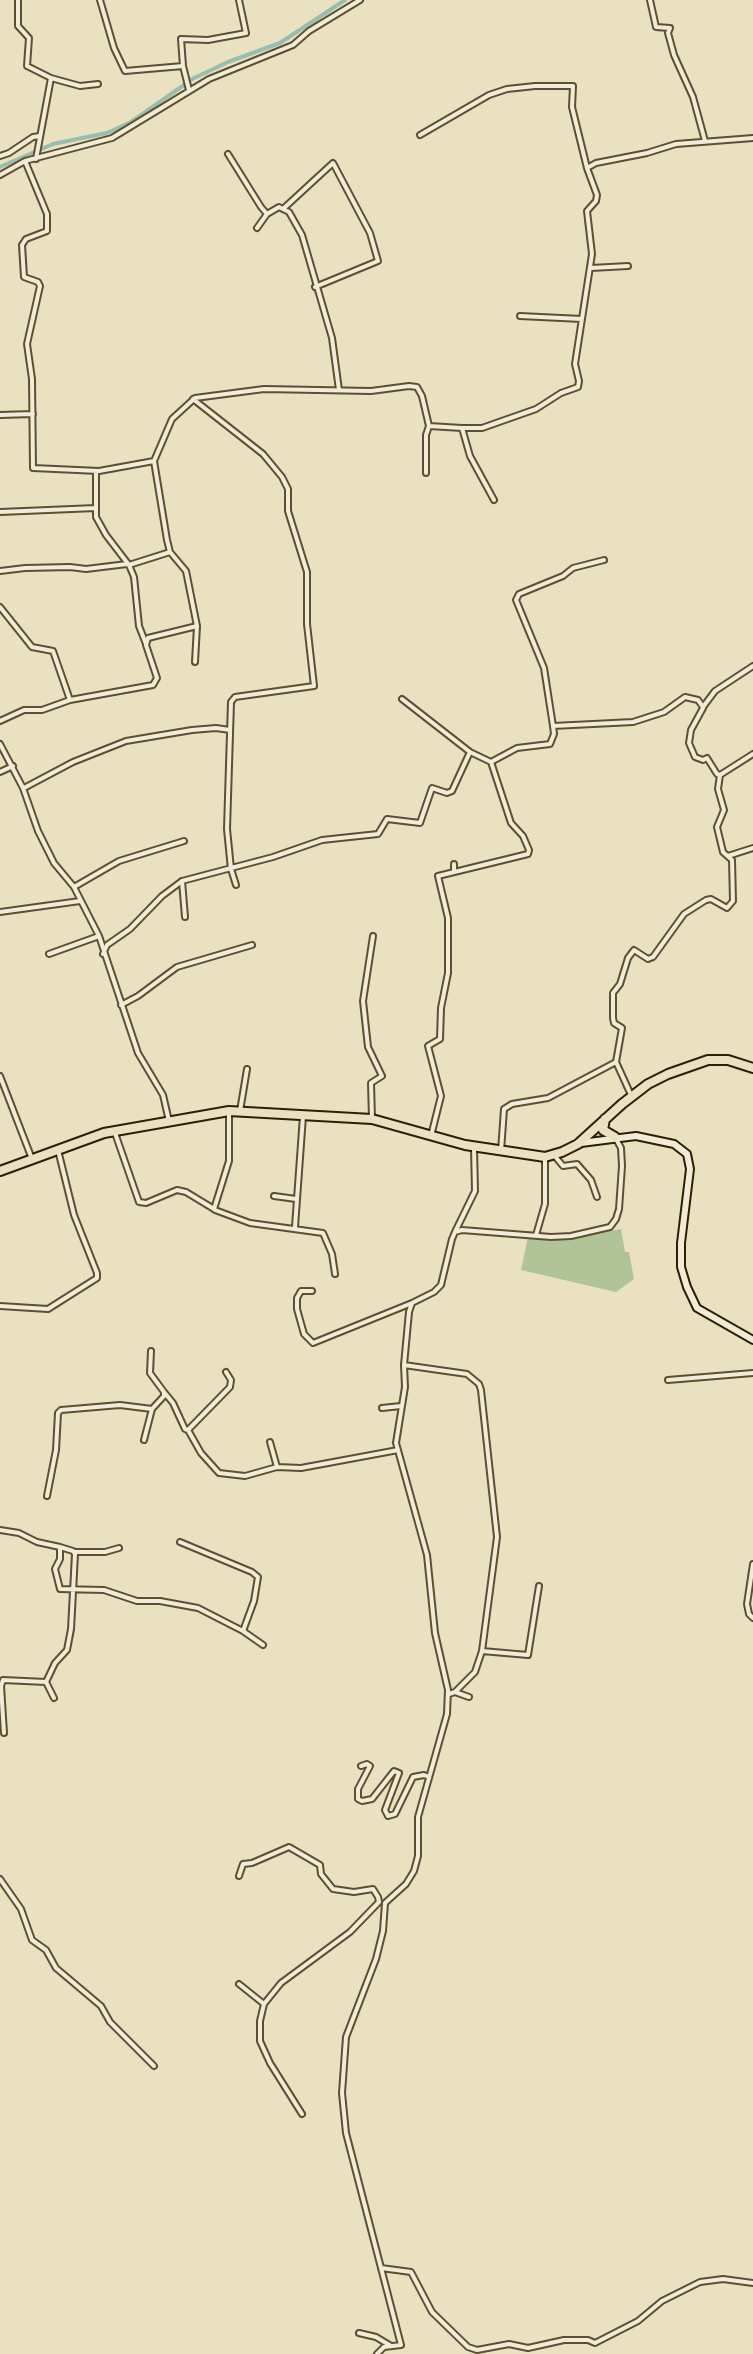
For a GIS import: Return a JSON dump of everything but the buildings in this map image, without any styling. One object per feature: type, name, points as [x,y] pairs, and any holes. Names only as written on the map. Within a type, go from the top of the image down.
[{"type":"main road","points":[[578,1144],[632,1097],[668,1074],[708,1060],[728,1060],[753,1068]]},
{"type":"main road","points":[[0,1171],[115,1131],[229,1111],[372,1119],[433,1132],[474,1147],[549,1156],[578,1144],[615,1137],[654,1139],[674,1144],[687,1154],[690,1169],[681,1267],[697,1308],[753,1340]]},
{"type":"main road","points":[[605,1118],[603,1130],[615,1137]]},
{"type":"main road","points":[[597,1126],[598,1135],[604,1139]]},
{"type":"street","points":[[18,0],[18,26],[29,38],[27,66],[51,78],[80,86],[98,84]]},
{"type":"street","points":[[100,0],[114,48],[125,71],[183,66]]},
{"type":"street","points":[[189,90],[181,39],[208,40],[246,33],[239,0]]},
{"type":"street","points":[[0,175],[25,161],[112,138],[209,79],[293,45],[309,31],[360,0]]},
{"type":"street","points":[[650,0],[656,27],[670,28],[668,33],[674,55],[693,97],[705,141]]},
{"type":"street","points":[[36,159],[51,78]]},
{"type":"street","points":[[420,135],[489,95],[507,89],[573,86],[572,107],[587,174],[597,195],[587,211],[591,268],[575,364],[578,387],[561,393],[536,409],[482,428],[429,426]]},
{"type":"street","points":[[0,156],[33,137],[40,138]]},
{"type":"street","points":[[587,168],[596,163],[676,144],[753,138]]},
{"type":"street","points":[[228,154],[267,214]]},
{"type":"street","points":[[25,161],[47,214],[47,231],[26,239],[22,245],[24,277],[38,282],[40,286],[27,344],[32,379],[33,468],[96,471],[154,461]]},
{"type":"street","points":[[283,209],[333,163],[370,233],[378,261],[315,287]]},
{"type":"street","points":[[257,228],[267,214],[279,207],[289,212],[302,235],[332,338],[339,390]]},
{"type":"street","points":[[591,268],[628,266]]},
{"type":"street","points":[[520,316],[582,319]]},
{"type":"street","points":[[195,662],[197,626],[186,571],[170,552],[154,461],[172,419],[193,399],[218,393],[264,389],[371,391],[417,387],[429,426],[426,435],[426,473]]},
{"type":"street","points":[[193,399],[263,454],[282,477],[288,489],[288,511],[307,572],[307,624],[314,686],[235,697],[231,702],[227,829],[236,885]]},
{"type":"street","points":[[0,415],[33,414]]},
{"type":"street","points":[[462,428],[470,456],[494,500]]},
{"type":"street","points":[[0,721],[24,710],[42,710],[70,700],[155,683],[157,678],[139,626],[134,577],[96,517],[96,471]]},
{"type":"street","points":[[0,512],[96,508]]},
{"type":"street","points":[[0,571],[128,565],[170,552]]},
{"type":"street","points":[[491,762],[517,748],[553,741],[544,668],[516,600],[519,594],[563,576],[573,568],[604,560]]},
{"type":"street","points":[[0,607],[32,647],[53,651],[70,700]]},
{"type":"street","points":[[146,645],[152,635],[197,626]]},
{"type":"street","points":[[720,775],[707,758],[699,760],[691,751],[689,737],[703,707],[715,691],[753,666]]},
{"type":"street","points":[[553,726],[633,722],[664,712],[685,697],[698,700],[703,707]]},
{"type":"street","points":[[402,699],[470,752],[491,762],[511,823],[523,836],[529,850],[528,854],[438,876],[448,918],[448,973],[441,1008],[440,1039],[428,1046],[441,1096],[433,1132]]},
{"type":"street","points":[[698,700],[699,715]]},
{"type":"street","points":[[23,788],[73,762],[126,741],[192,730],[230,730]]},
{"type":"street","points":[[0,744],[23,788],[34,821],[54,863],[74,887],[99,936],[138,1053],[163,1095],[169,1121]]},
{"type":"street","points":[[103,954],[107,945],[130,929],[162,896],[182,881],[322,840],[378,834],[387,819],[420,823],[432,788],[447,793],[452,791],[470,752]]},
{"type":"street","points":[[632,1097],[616,1062],[622,1028],[614,1023],[613,993],[620,984],[633,950],[648,959],[653,957],[684,914],[706,900],[731,907],[734,897],[732,859],[723,852],[717,827],[724,810],[718,789],[720,775],[753,754]]},
{"type":"street","points":[[0,772],[13,766]]},
{"type":"street","points":[[74,887],[119,861],[184,841]]},
{"type":"street","points":[[728,856],[753,848]]},
{"type":"street","points":[[454,864],[454,872]]},
{"type":"street","points":[[182,881],[185,917]]},
{"type":"street","points":[[0,912],[80,901]]},
{"type":"street","points":[[49,954],[99,936]]},
{"type":"street","points":[[372,1119],[371,1083],[382,1076],[368,1047],[363,1001],[373,936]]},
{"type":"street","points":[[121,1005],[177,967],[252,945]]},
{"type":"street","points":[[501,1151],[504,1109],[512,1104],[548,1098],[616,1062]]},
{"type":"street","points":[[240,1111],[247,1069]]},
{"type":"street","points":[[0,1076],[32,1159]]},
{"type":"street","points":[[214,1209],[229,1161],[229,1111]]},
{"type":"street","points":[[295,1228],[303,1114]]},
{"type":"street","points":[[115,1131],[139,1202],[146,1203],[177,1190],[250,1223],[323,1233],[332,1254],[335,1274]]},
{"type":"street","points":[[455,1232],[470,1229],[571,1236],[610,1227],[616,1219],[622,1156],[615,1137]]},
{"type":"street","points":[[312,1291],[301,1291],[297,1309],[304,1334],[313,1343],[434,1292],[441,1285],[455,1232],[475,1191],[474,1147]]},
{"type":"street","points":[[0,1306],[48,1309],[97,1278],[74,1215],[58,1150]]},
{"type":"street","points":[[536,1235],[545,1204],[549,1156]]},
{"type":"street","points":[[549,1156],[563,1166],[577,1164],[591,1180],[597,1197]]},
{"type":"street","points":[[274,1196],[296,1199]]},
{"type":"street","points":[[302,2114],[260,2041],[264,2004],[281,1983],[350,1932],[406,1884],[418,1856],[418,1817],[447,1714],[448,1694],[435,1633],[427,1555],[396,1443],[405,1387],[404,1365],[412,1303]]},
{"type":"street","points":[[151,1351],[150,1373],[173,1403],[201,1453],[219,1473],[245,1476],[277,1467],[301,1468],[398,1450]]},
{"type":"street","points":[[404,1365],[467,1374],[479,1384],[481,1390],[497,1537],[482,1651],[475,1672],[455,1692],[448,1694]]},
{"type":"street","points":[[188,1430],[230,1387],[231,1380],[226,1372]]},
{"type":"street","points":[[668,1380],[753,1373]]},
{"type":"street","points":[[144,1440],[152,1409],[164,1392]]},
{"type":"street","points":[[47,1496],[56,1450],[58,1413],[72,1407],[120,1405],[152,1409]]},
{"type":"street","points":[[382,1408],[401,1406]]},
{"type":"street","points":[[270,1442],[277,1467]]},
{"type":"street","points":[[0,1530],[19,1533],[37,1542],[74,1552],[105,1552],[119,1548]]},
{"type":"street","points":[[180,1542],[258,1577],[243,1631]]},
{"type":"street","points":[[60,1547],[60,1559],[55,1569],[60,1589],[104,1590],[137,1601],[160,1601],[198,1608],[263,1645]]},
{"type":"street","points":[[46,1682],[55,1663],[67,1650],[74,1552]]},
{"type":"street","points":[[753,1564],[747,1591],[749,1614],[753,1618]]},
{"type":"street","points":[[482,1651],[528,1655],[539,1586]]},
{"type":"street","points":[[4,1733],[1,1686],[5,1678],[46,1682]]},
{"type":"street","points":[[46,1682],[54,1698]]},
{"type":"street","points":[[455,1692],[469,1697]]},
{"type":"street","points":[[361,1766],[370,1766],[358,1789],[358,1799],[362,1801],[372,1799],[394,1771],[399,1773],[385,1810],[388,1816],[395,1814],[413,1777],[424,1775],[429,1778]]},
{"type":"street","points":[[239,1876],[243,1864],[289,1847],[320,1865],[321,1874],[333,1889],[354,1892],[373,1889],[382,1902],[383,1931],[376,1959],[346,2037],[342,2093],[346,2133],[401,2345],[380,2349],[377,2354]]},
{"type":"street","points":[[0,1879],[21,1909],[32,1940],[46,1950],[56,1968],[101,2006],[110,2022],[154,2066]]},
{"type":"street","points":[[239,1984],[264,2004]]},
{"type":"street","points":[[381,2268],[411,2272],[432,2312],[468,2347],[477,2350],[509,2344],[528,2348],[564,2340],[595,2343],[638,2321],[662,2301],[700,2282],[723,2279],[753,2283]]},
{"type":"street","points":[[359,2333],[376,2337],[391,2346]]},
{"type":"green space","points":[[621,1229],[634,1279],[616,1292],[521,1270],[528,1237],[557,1240]]},
{"type":"waterway","points":[[190,80],[280,43],[345,0]]},
{"type":"waterway","points":[[0,167],[53,144],[107,133],[131,122],[184,85]]}]
